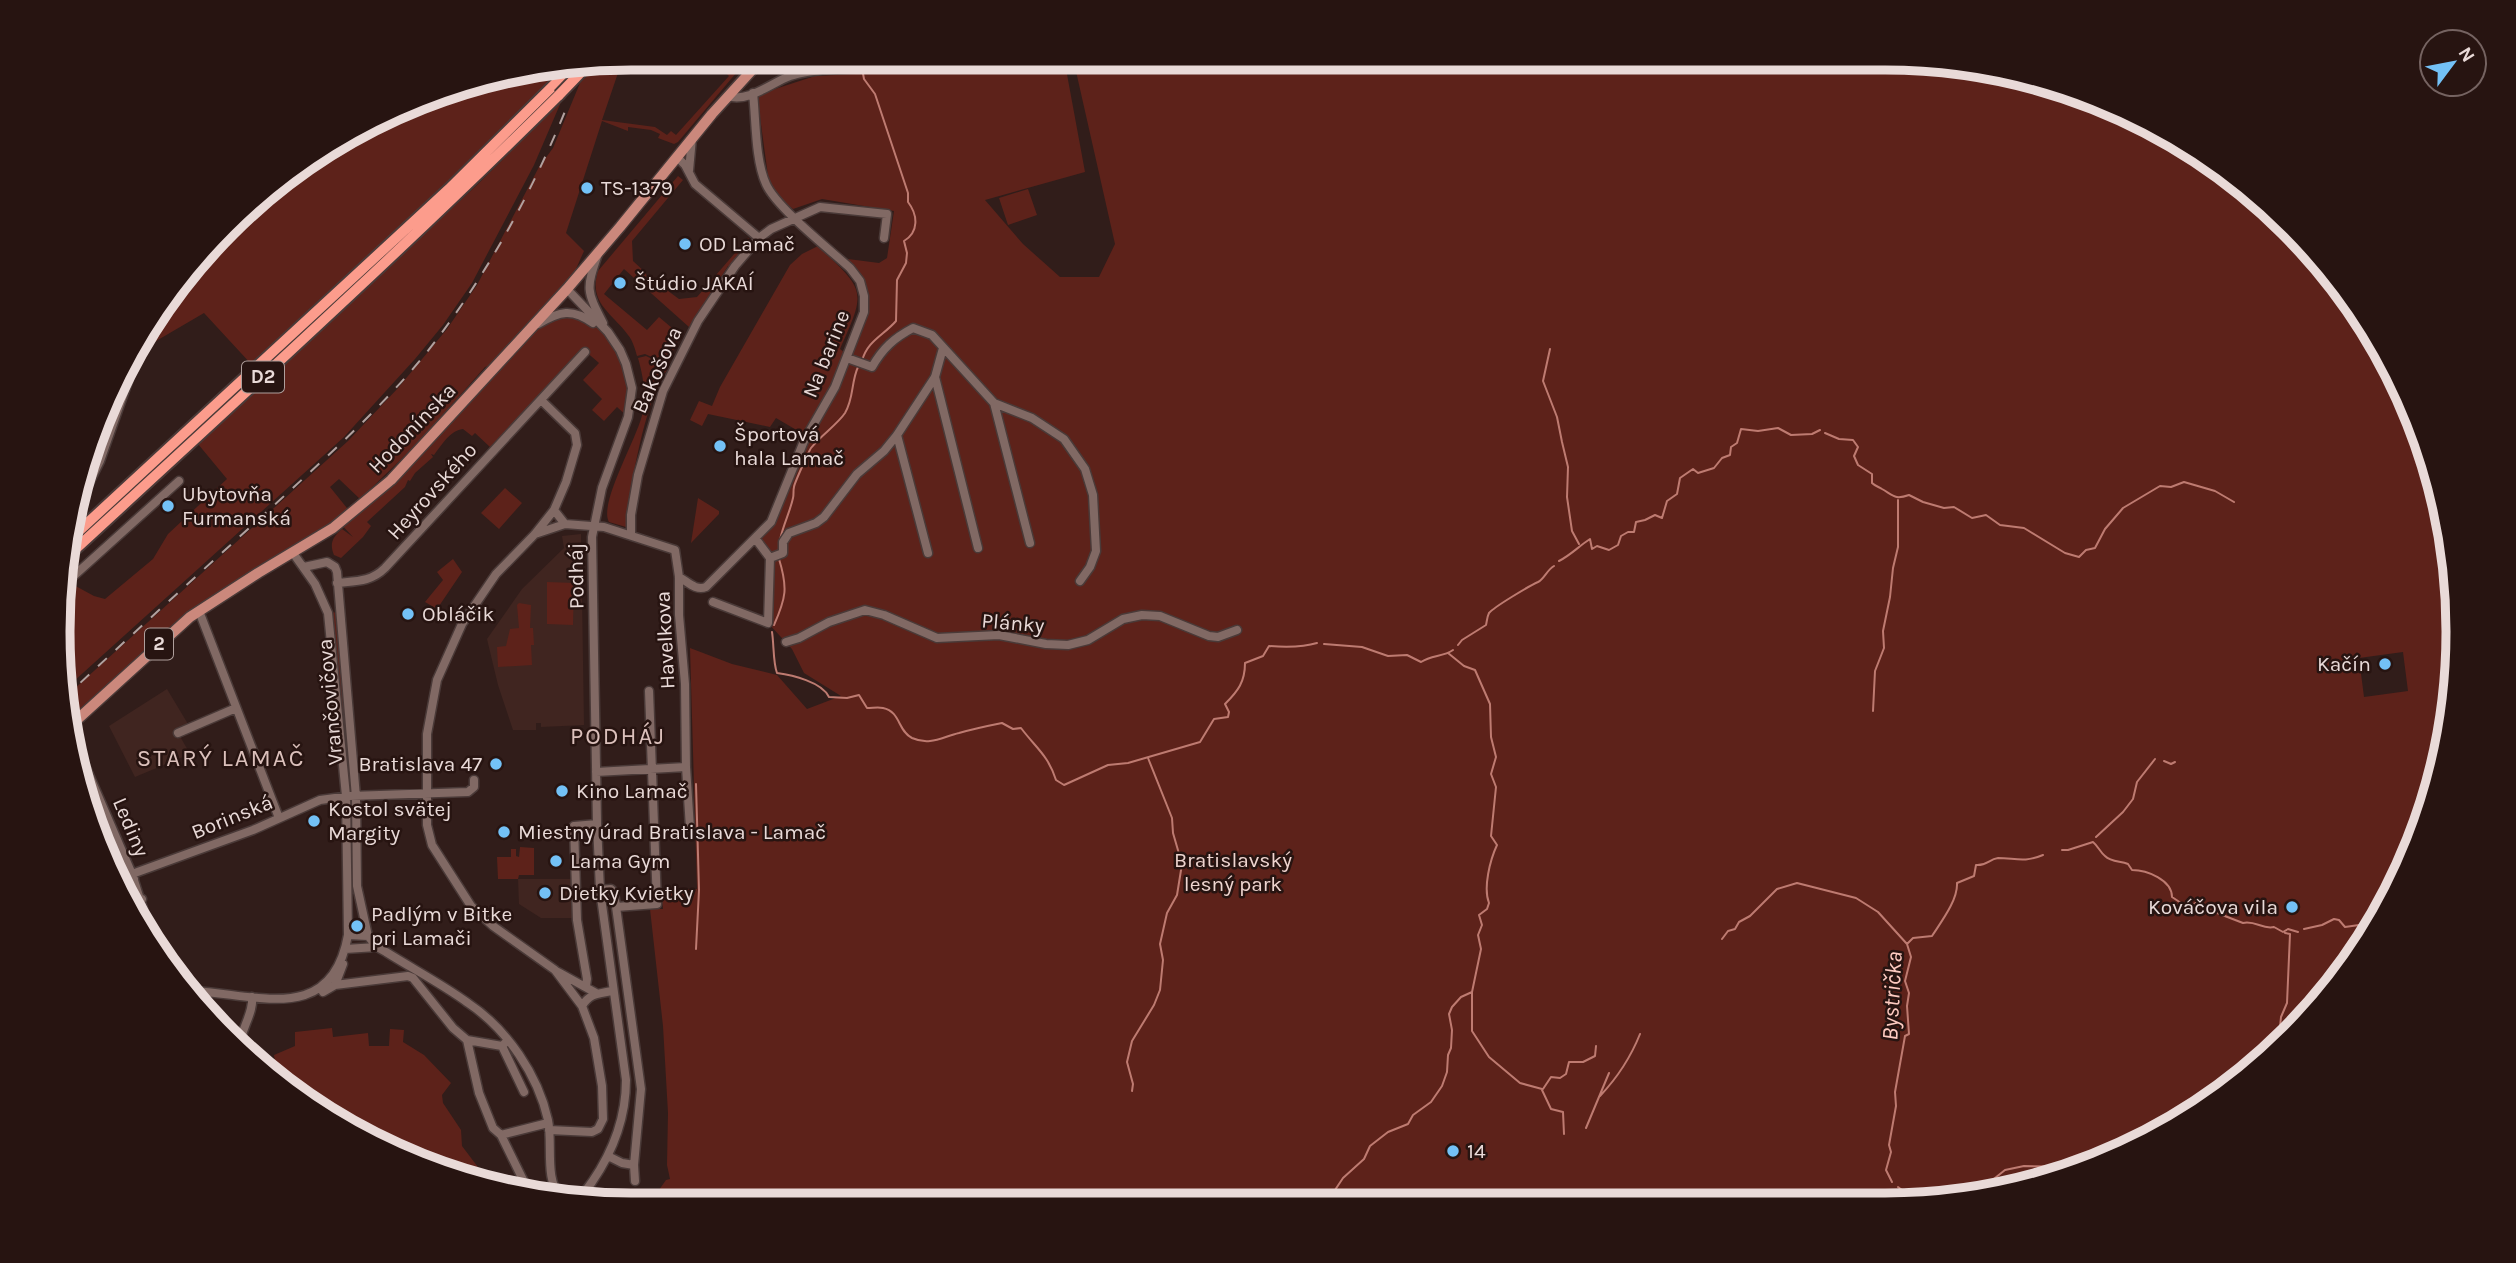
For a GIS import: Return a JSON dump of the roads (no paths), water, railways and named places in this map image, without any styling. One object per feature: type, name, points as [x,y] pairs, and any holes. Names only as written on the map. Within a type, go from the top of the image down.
[{"type":"highway","name":"D2","points":[[469,177],[582,72]]},
{"type":"highway","name":"D2","points":[[77,548],[293,350],[469,177],[565,74]]},
{"type":"highway","name":"D2","points":[[80,531],[453,193]]},
{"type":"main road","name":"Hodonínska","points":[[78,721],[166,636],[199,611],[333,528],[382,488],[567,289],[752,70]]},
{"type":"street","points":[[728,96],[736,99],[792,76],[830,70]]},
{"type":"street","name":"Na barine","points":[[680,577],[695,587],[704,589],[771,522],[804,441],[828,402],[864,312],[860,281],[850,268],[775,199],[765,184],[753,93]]},
{"type":"street","points":[[689,174],[692,138]]},
{"type":"street","points":[[677,157],[695,184],[759,238]]},
{"type":"street","name":"Bakošova","points":[[631,534],[631,515],[638,475],[663,390],[692,331],[716,292],[759,238],[771,229],[820,207],[887,214],[884,237]]},
{"type":"street","points":[[598,253],[589,281],[589,291],[608,332]]},
{"type":"street","name":"Podháj","points":[[567,289],[608,332],[626,364],[632,397],[625,427],[604,478],[593,525],[600,890],[626,1080],[626,1100],[617,1138],[585,1191]]},
{"type":"street","points":[[532,328],[554,316],[570,313],[581,315],[608,332]]},
{"type":"street","points":[[847,358],[872,367],[893,339],[913,328],[932,335],[994,403],[1032,418],[1065,439],[1085,469],[1093,495],[1096,551],[1090,568],[1080,581]]},
{"type":"street","points":[[713,601],[768,623],[776,555],[783,541],[789,533],[816,523],[824,517],[858,474],[884,451],[935,377],[943,348]]},
{"type":"street","name":"Heyrovského","points":[[337,583],[364,581],[378,575],[585,352]]},
{"type":"street","points":[[935,377],[978,548]]},
{"type":"street","points":[[91,480],[124,392]]},
{"type":"street","points":[[541,400],[575,433],[577,445],[554,510],[496,574],[462,624],[437,680],[427,734],[427,825],[432,845],[471,906],[493,926],[555,970],[596,993]]},
{"type":"street","points":[[994,403],[1030,543]]},
{"type":"street","points":[[897,435],[928,554]]},
{"type":"street","points":[[73,577],[179,481]]},
{"type":"street","points":[[554,510],[565,524]]},
{"type":"street","points":[[535,534],[565,524],[593,525],[631,534],[675,550],[680,577]]},
{"type":"street","points":[[755,538],[767,557],[776,555]]},
{"type":"street","name":"Vrančovičova","points":[[293,553],[304,567],[328,613],[346,796],[348,935],[344,961],[335,985]]},
{"type":"street","points":[[304,567],[327,562],[332,564],[337,572],[337,583]]},
{"type":"street","name":"Havelkova","points":[[680,577],[679,615],[685,684],[690,828]]},
{"type":"street","name":"Vrančovičova","points":[[337,583],[356,797],[357,886],[368,936],[377,947],[415,975],[470,1003],[489,1020],[505,1043]]},
{"type":"street","name":"Plánky","points":[[786,642],[829,622],[865,610],[884,615],[937,638],[999,635],[1046,644],[1068,645],[1088,640],[1123,619],[1142,615],[1160,616],[1209,636],[1218,637],[1237,630]]},
{"type":"street","points":[[199,611],[279,818]]},
{"type":"street","points":[[616,907],[657,904],[649,691]]},
{"type":"street","points":[[178,733],[236,708]]},
{"type":"street","points":[[596,772],[686,767]]},
{"type":"street","name":"Lediny","points":[[88,773],[133,876],[145,913]]},
{"type":"street","name":"Borinská","points":[[127,879],[320,800],[346,796],[468,792],[474,787],[474,780]]},
{"type":"street","points":[[586,986],[577,920],[574,826],[597,824]]},
{"type":"street","points":[[600,890],[611,889],[614,892],[640,1088],[635,1181]]},
{"type":"street","points":[[348,935],[368,936]]},
{"type":"street","points":[[201,992],[272,1000],[310,995],[327,981],[345,952],[377,947]]},
{"type":"street","points":[[501,1135],[549,1127],[592,1132],[598,1129],[603,1119],[599,1061],[588,1019],[582,1006],[555,970]]},
{"type":"street","points":[[323,992],[335,985],[415,975],[453,1028],[467,1040],[480,1093],[493,1128],[501,1135],[524,1182]]},
{"type":"street","points":[[582,1006],[596,993],[612,991]]},
{"type":"street","points":[[241,1036],[252,1009],[253,997]]},
{"type":"street","points":[[252,1009],[272,1000]]},
{"type":"street","points":[[467,1040],[505,1043],[536,1083],[549,1127],[551,1172],[556,1188]]},
{"type":"street","points":[[505,1043],[524,1092]]},
{"type":"street","points":[[608,1156],[634,1165]]},
{"type":"waterway","points":[[862,70],[864,79],[875,94],[908,193],[908,202],[914,212],[915,223],[912,233],[904,241],[906,263],[897,280],[896,321],[872,343],[862,361]]},
{"type":"waterway","points":[[1550,349],[1543,381],[1557,417],[1568,467],[1567,497],[1572,531],[1579,544]]},
{"type":"waterway","points":[[780,540],[802,467],[811,448],[845,413],[858,367]]},
{"type":"waterway","points":[[1559,561],[1590,539],[1592,549],[1597,546],[1609,550],[1618,545],[1621,536],[1634,532],[1636,522],[1655,515],[1662,518],[1667,501],[1677,494],[1680,478],[1693,469],[1698,473],[1714,468],[1722,458],[1730,455],[1731,447],[1737,443],[1741,429],[1758,431],[1778,428],[1791,435],[1812,434],[1820,430]]},
{"type":"waterway","points":[[1825,433],[1839,439],[1853,440],[1858,447],[1854,456],[1858,465],[1872,474],[1873,484],[1892,495],[1909,495],[1944,508],[1954,507],[1972,518],[1986,515],[2000,525],[2024,528],[2065,553],[2079,557],[2086,550],[2095,548],[2105,529],[2123,508],[2160,486],[2171,487],[2184,482],[2215,491],[2234,502]]},
{"type":"waterway","points":[[1873,711],[1875,671],[1884,648],[1883,631],[1898,547],[1898,500]]},
{"type":"waterway","points":[[774,625],[784,593],[784,578],[779,559]]},
{"type":"waterway","points":[[1458,645],[1486,625],[1488,614],[1492,610],[1540,581],[1554,566]]},
{"type":"waterway","points":[[772,632],[777,673],[813,683],[829,697],[847,698],[859,695],[867,708],[883,708],[893,713],[907,735],[918,740],[936,740],[1002,723],[1013,729],[1021,728],[1045,758],[1056,780],[1064,785],[1108,765],[1128,763],[1200,742],[1214,719],[1228,717],[1225,704],[1240,686],[1245,663],[1263,656],[1269,646],[1317,643]]},
{"type":"waterway","points":[[1324,644],[1362,647],[1388,656],[1407,655],[1421,662],[1453,650]]},
{"type":"waterway","points":[[1333,1193],[1343,1178],[1364,1159],[1370,1146],[1388,1132],[1408,1124],[1413,1115],[1431,1102],[1442,1086],[1447,1072],[1452,1030],[1449,1014],[1461,997],[1472,992],[1481,949],[1478,935],[1482,925],[1479,915],[1487,909],[1489,903],[1488,874],[1497,845],[1491,836],[1496,787],[1491,774],[1496,757],[1491,737],[1490,704],[1475,670],[1464,666],[1448,653]]},
{"type":"waterway","points":[[1132,1091],[1133,1084],[1127,1062],[1132,1041],[1160,990],[1163,960],[1160,944],[1167,913],[1177,895],[1182,864],[1173,833],[1172,818],[1148,758]]},
{"type":"waterway","points":[[2096,837],[2133,799],[2137,782],[2155,759]]},
{"type":"waterway","points":[[2164,761],[2171,764],[2175,762]]},
{"type":"waterway","points":[[696,784],[699,890],[696,949]]},
{"type":"waterway","name":"Bystrička","points":[[2062,850],[2093,842],[2107,858],[2128,864],[2132,870],[2151,874],[2163,881],[2172,897],[2187,907],[2196,903],[2243,923],[2274,927],[2283,932],[2288,929],[2298,932]]},
{"type":"waterway","name":"Bystrička","points":[[1892,1182],[1886,1170],[1891,1152],[1889,1145],[1896,1106],[1895,1092],[1905,1036],[1909,1034],[1909,993],[1905,981],[1911,957],[1907,944],[1913,938],[1932,936],[1952,904],[1957,883],[1974,876],[1976,865],[1998,858],[2025,859],[2043,855]]},
{"type":"waterway","points":[[1722,939],[1777,889],[1797,883],[1856,898],[1878,912],[1907,944]]},
{"type":"waterway","name":"Bystrička","points":[[2304,929],[2334,919],[2339,920],[2345,927],[2362,926]]},
{"type":"waterway","points":[[2280,1031],[2281,1017],[2287,1003],[2290,934],[2285,933]]},
{"type":"waterway","points":[[1472,992],[1472,1031],[1489,1057],[1520,1083],[1542,1089]]},
{"type":"waterway","points":[[1600,1096],[1623,1067],[1640,1034]]},
{"type":"waterway","points":[[1543,1089],[1551,1077],[1560,1078],[1566,1074],[1569,1062],[1583,1062],[1595,1056],[1596,1046]]},
{"type":"waterway","points":[[1586,1128],[1609,1073]]},
{"type":"waterway","points":[[1542,1090],[1551,1109],[1563,1112],[1564,1134]]},
{"type":"waterway","points":[[1989,1183],[2005,1170],[2024,1166],[2054,1166]]},
{"type":"waterway","points":[[1972,1186],[1979,1185]]},
{"type":"waterway","name":"Bystrička","points":[[1898,1187],[1902,1193]]},
{"type":"railway","points":[[73,690],[331,453],[371,414],[427,352],[469,294],[506,233],[539,170],[568,104]]},
{"type":"place","name":"TS-1379","points":[[587,188]]},
{"type":"place","name":"OD Lamač","points":[[685,244]]},
{"type":"place","name":"Štúdio JAKAÍ","points":[[620,283]]},
{"type":"place","name":"Športová hala Lamač","points":[[720,446]]},
{"type":"place","name":"Ubytovňa Furmanská","points":[[168,506]]},
{"type":"place","name":"Obláčik","points":[[408,614]]},
{"type":"place","name":"Kačín","points":[[2385,664]]},
{"type":"place","name":"Bratislava 47","points":[[496,764]]},
{"type":"place","name":"Kino Lamač","points":[[562,791]]},
{"type":"place","name":"Kostol svätej Margity","points":[[314,821]]},
{"type":"place","name":"Miestny úrad Bratislava - Lamač","points":[[504,832]]},
{"type":"place","name":"Lama Gym","points":[[556,861]]},
{"type":"place","name":"Dietky Kvietky","points":[[545,893]]},
{"type":"place","name":"Kováčova vila","points":[[2292,907]]},
{"type":"place","name":"Padlým v Bitke pri Lamači","points":[[357,926]]},
{"type":"place","name":"14","points":[[1453,1151]]},
{"type":"district","name":"PODHÁJ","points":[[618,736]]},
{"type":"district","name":"STARÝ LAMAČ","points":[[221,758]]},
{"type":"park label","name":"Bratislavský lesný park","points":[[1233,872]]}]
